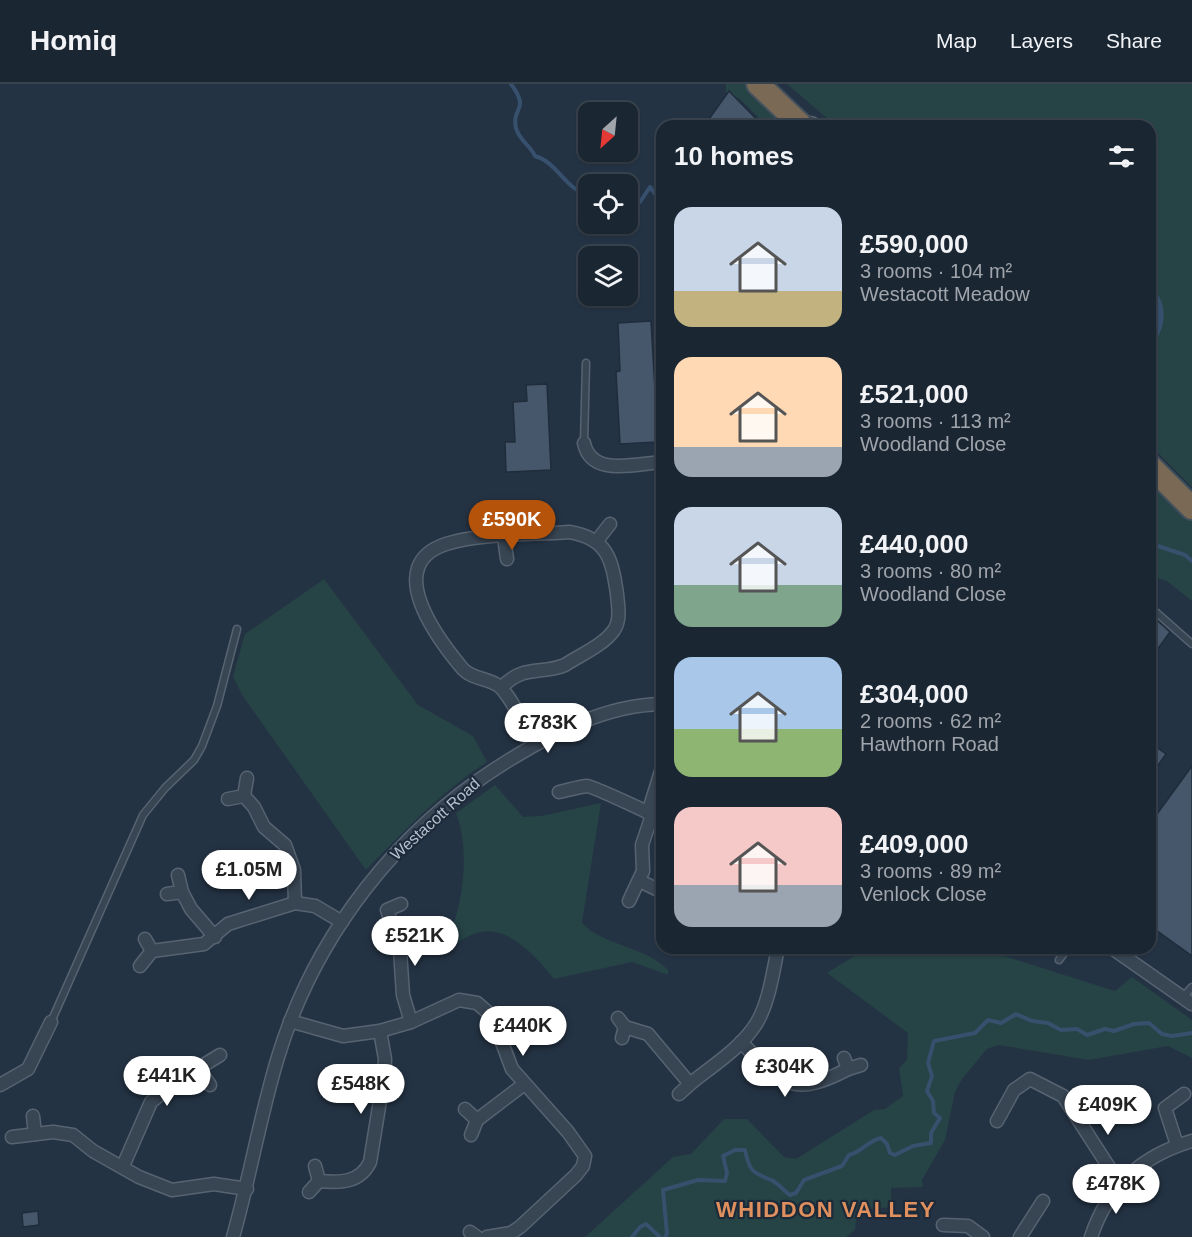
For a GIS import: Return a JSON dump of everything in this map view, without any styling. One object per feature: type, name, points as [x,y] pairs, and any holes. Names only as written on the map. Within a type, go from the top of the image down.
[{"type":"highway","points":[[758,84],[797,120]]},
{"type":"highway","points":[[1156,472],[1192,508]]},
{"type":"street","points":[[584,443],[586,454],[591,461],[603,466],[656,462]]},
{"type":"street","points":[[596,542],[610,524]]},
{"type":"street","points":[[501,688],[524,672],[556,669],[565,665],[614,631],[619,620],[613,564],[596,542],[583,534],[569,532],[456,540],[442,544],[424,560],[415,580],[420,606],[464,671],[501,688],[535,744]]},
{"type":"street","points":[[504,537],[507,559]]},
{"type":"street","name":"Westacott Road","points":[[233,1237],[247,1189],[267,1098],[290,1021],[319,957],[391,857],[411,836],[469,785],[535,744],[605,713],[656,705]]},
{"type":"street","points":[[244,796],[247,778]]},
{"type":"street","points":[[559,792],[587,786],[596,788],[654,816],[642,845],[643,871],[629,901]]},
{"type":"street","points":[[244,796],[254,807],[264,828],[285,845],[294,870],[295,903]]},
{"type":"street","points":[[228,799],[244,796]]},
{"type":"street","points":[[178,874],[191,909],[215,937]]},
{"type":"street","points":[[640,881],[656,889]]},
{"type":"street","points":[[167,894],[183,892]]},
{"type":"street","points":[[140,966],[152,951],[204,944],[228,924],[295,903],[315,906],[342,922]]},
{"type":"street","points":[[401,904],[387,910],[400,950],[403,995],[411,1022]]},
{"type":"street","points":[[145,939],[152,951]]},
{"type":"street","points":[[679,1094],[741,1042],[756,1024],[763,1009],[777,954]]},
{"type":"street","points":[[1121,954],[1188,1001]]},
{"type":"street","points":[[290,1021],[344,1036],[380,1031],[411,1022],[459,1000],[477,1003],[492,1016],[507,1059],[523,1085],[582,1150],[583,1166],[520,1227],[511,1233],[487,1237]]},
{"type":"street","points":[[0,1085],[28,1069],[51,1022]]},
{"type":"street","points":[[622,1028],[648,1034],[690,1084]]},
{"type":"street","points":[[319,1181],[337,1183],[356,1178],[365,1171],[370,1162],[384,1076],[385,1059],[380,1031]]},
{"type":"street","points":[[741,1042],[773,1075],[795,1086],[828,1079],[846,1064],[861,1065]]},
{"type":"street","points":[[123,1166],[151,1102],[160,1093],[220,1055]]},
{"type":"street","points":[[198,1068],[210,1085]]},
{"type":"street","points":[[997,1121],[1014,1090],[1030,1079],[1063,1096],[1116,1178],[1121,1181]]},
{"type":"street","points":[[471,1135],[477,1120],[523,1085]]},
{"type":"street","points":[[1177,1145],[1165,1108],[1184,1094]]},
{"type":"street","points":[[465,1109],[477,1120]]},
{"type":"street","points":[[33,1116],[35,1134]]},
{"type":"street","points":[[12,1137],[63,1132],[73,1135],[93,1151],[139,1177],[172,1190],[214,1184],[247,1189]]},
{"type":"street","points":[[1091,1237],[1106,1201],[1121,1181],[1149,1158],[1192,1141]]},
{"type":"street","points":[[315,1166],[319,1181]]},
{"type":"street","points":[[309,1192],[319,1181]]},
{"type":"street","points":[[1020,1237],[1043,1201]]},
{"type":"street","points":[[943,1225],[968,1226],[983,1237]]},
{"type":"lane","points":[[584,443],[586,363]]},
{"type":"lane","points":[[1156,612],[1192,644]]},
{"type":"lane","points":[[51,1022],[143,815],[165,788],[194,760],[202,746],[218,706],[237,629]]},
{"type":"lane","points":[[1059,960],[1064,954]]},
{"type":"lane","points":[[1188,1001],[1192,987]]},
{"type":"green space","points":[[726,84],[746,84],[783,120],[761,120],[740,99],[726,93]]},
{"type":"green space","points":[[787,84],[1192,84],[1192,487],[1156,451],[1156,120],[829,120]]},
{"type":"green space","points":[[1156,481],[1192,515],[1192,601],[1167,581],[1156,578]]},
{"type":"green space","points":[[324,579],[418,705],[473,736],[487,762],[439,799],[366,870],[242,695],[233,676],[245,634]]},
{"type":"green space","points":[[495,785],[523,817],[541,816],[601,803],[582,923],[602,937],[659,962],[668,970],[668,975],[632,962],[554,979],[520,944],[509,937],[486,931],[441,948],[455,919],[463,880],[464,852],[456,813]]},
{"type":"green space","points":[[857,954],[998,954],[1115,991],[1132,977],[1192,1020],[1192,1058],[1168,1046],[1089,1060],[998,1045],[987,1049],[962,1079],[955,1092],[945,1140],[922,1180],[923,1187],[891,1188],[892,1207],[857,1210],[855,1230],[846,1237],[585,1237],[673,1157],[691,1154],[724,1119],[747,1119],[784,1157],[796,1159],[874,1110],[885,1109],[903,1096],[899,1068],[907,1060],[908,1033],[827,973]]},
{"type":"water","points":[[1156,292],[1163,307],[1164,316],[1160,334],[1156,340]]},
{"type":"building","points":[[729,91],[757,120],[708,120]]},
{"type":"building","points":[[651,321],[656,442],[620,444],[616,372],[620,371],[618,323]]},
{"type":"building","points":[[547,384],[551,470],[506,472],[505,442],[515,442],[513,402],[527,401],[526,385]]},
{"type":"building","points":[[1156,619],[1170,632],[1156,651]]},
{"type":"building","points":[[1156,747],[1166,754],[1156,768]]},
{"type":"building","points":[[1192,766],[1192,956],[1156,930],[1156,815]]},
{"type":"building","points":[[38,1211],[39,1225],[23,1227],[22,1213]]},
{"type":"waterway","points":[[511,84],[520,99],[515,121],[520,136],[535,156],[543,159],[578,191]]},
{"type":"waterway","points":[[638,203],[650,187],[656,195]]},
{"type":"waterway","points":[[1156,545],[1185,555],[1192,561]]},
{"type":"waterway","points":[[665,1237],[667,1234],[663,1190],[698,1180],[725,1181],[727,1173],[723,1156],[735,1150],[745,1150],[750,1167],[790,1195],[796,1193],[804,1180],[842,1166],[849,1155],[877,1139],[881,1138],[887,1144],[890,1153],[895,1155],[913,1146],[931,1143],[931,1133],[940,1118],[934,1113],[933,1101],[927,1091],[932,1076],[928,1063],[934,1041],[975,1033],[988,1020],[1001,1023],[1016,1014],[1032,1021],[1048,1023],[1061,1030],[1077,1029],[1087,1035],[1105,1029],[1114,1031],[1134,1024],[1149,1023],[1162,1034],[1172,1036],[1192,1033]]},
{"type":"waterway","points":[[632,1237],[640,1227],[646,1224],[660,1237]]},
{"type":"district","name":"WHIDDON VALLEY","points":[[826,1209]]}]
